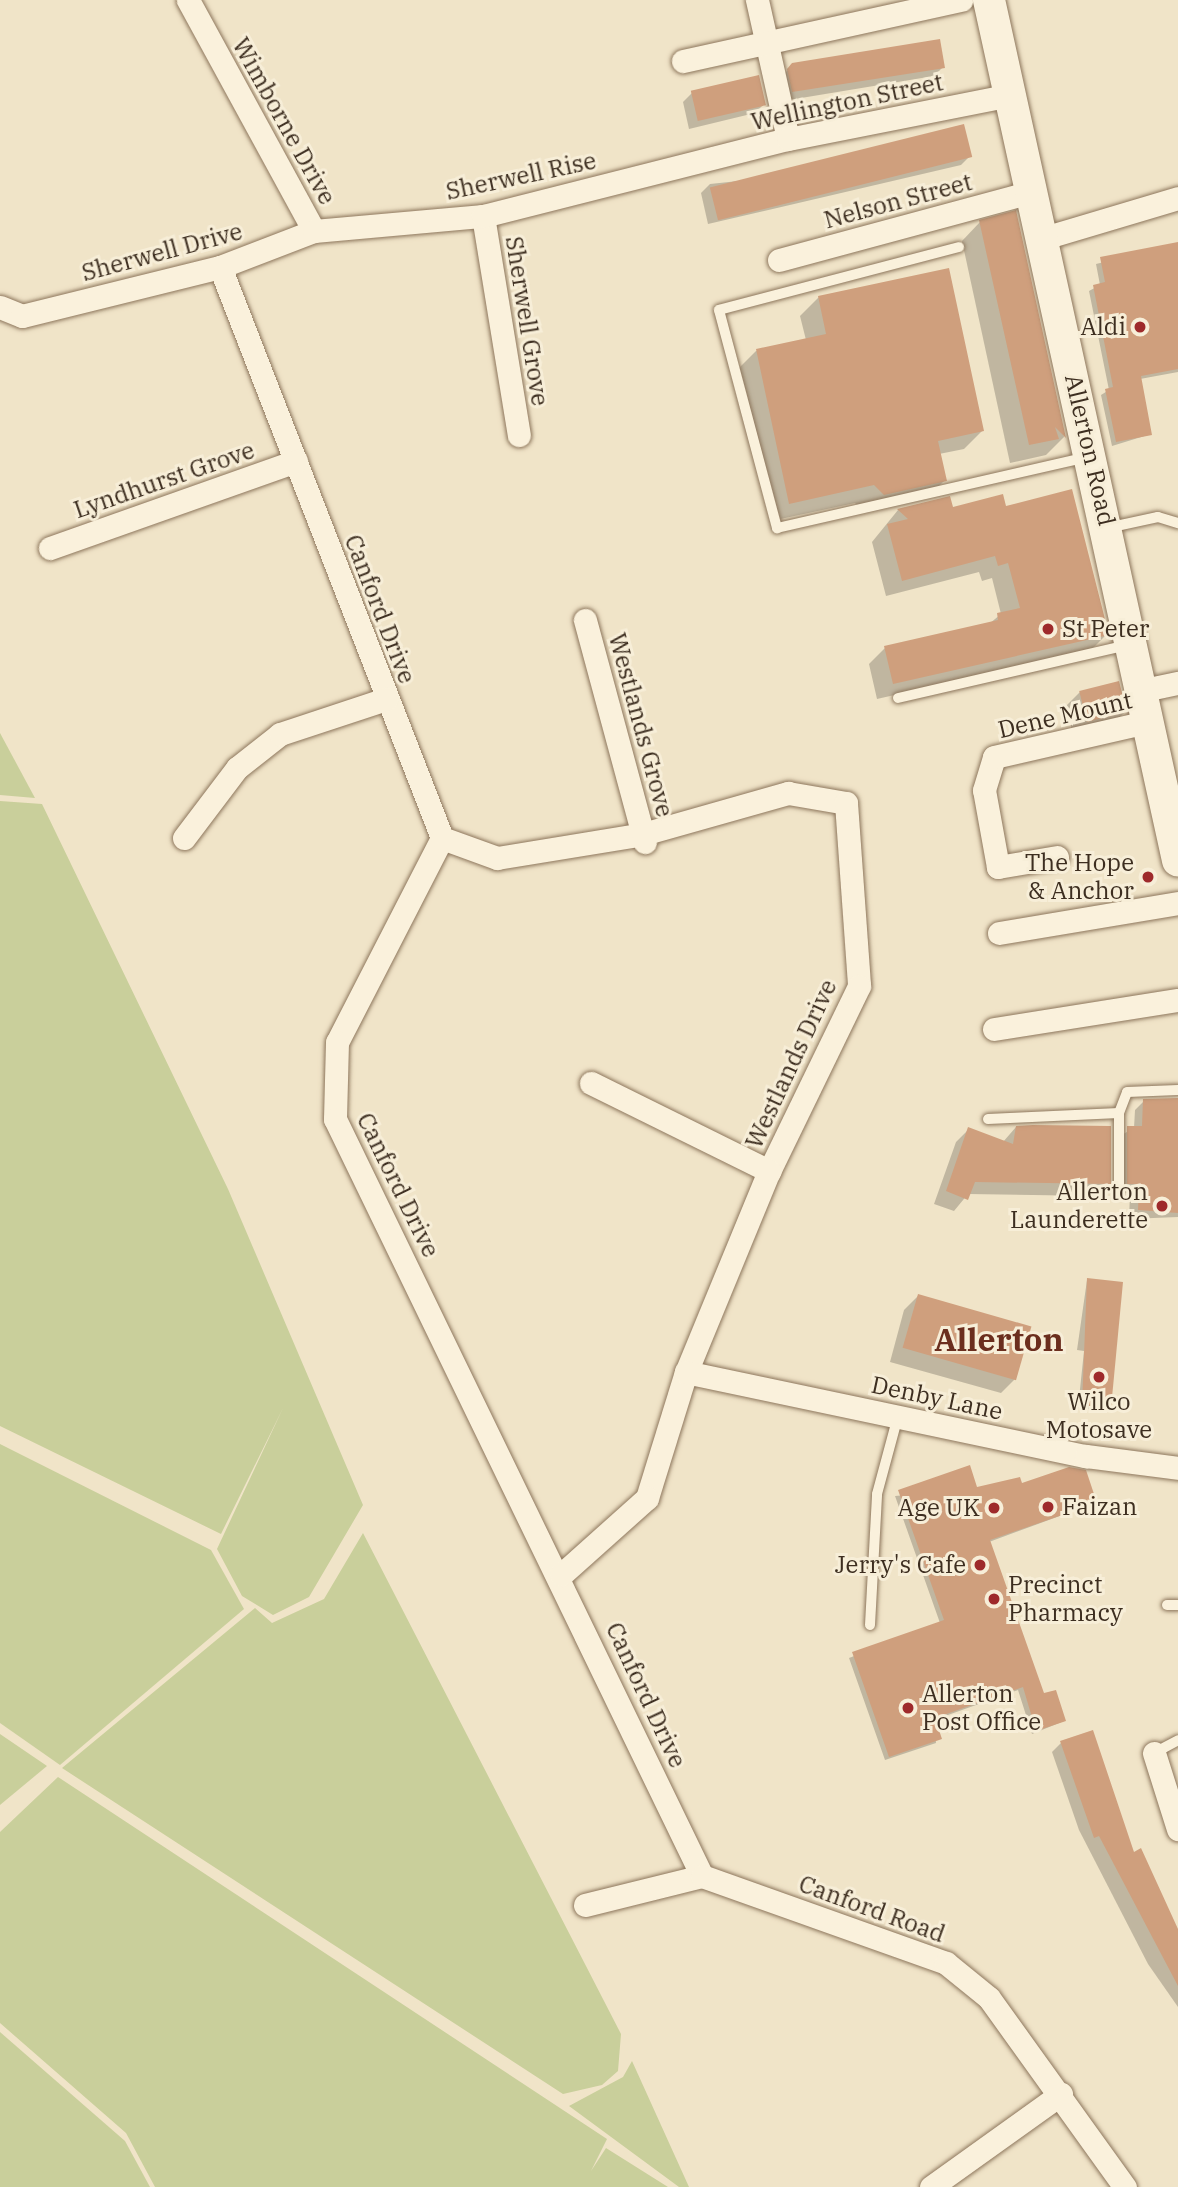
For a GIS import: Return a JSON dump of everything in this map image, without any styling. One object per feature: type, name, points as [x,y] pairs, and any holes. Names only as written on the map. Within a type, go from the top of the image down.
[{"type":"street","name":"Wimborne Drive","points":[[188,0],[314,231]]},
{"type":"street","points":[[757,0],[788,139]]},
{"type":"street","points":[[683,61],[961,0]]},
{"type":"street","name":"Allerton Road","points":[[989,0],[1144,690],[1178,860]]},
{"type":"street","name":"Wellington Street","points":[[695,162],[788,139],[1011,95]]},
{"type":"street","name":"Sherwell Rise","points":[[314,231],[483,216],[695,162]]},
{"type":"street","name":"Nelson Street","points":[[779,260],[1031,192]]},
{"type":"street","points":[[1044,238],[1178,198]]},
{"type":"street","name":"Sherwell Grove","points":[[483,216],[519,435]]},
{"type":"street","name":"Sherwell Drive","points":[[0,307],[22,316],[220,267],[314,231]]},
{"type":"street","name":"Canford Drive","points":[[220,267],[442,838],[337,1042],[335,1119],[561,1575],[702,1876]]},
{"type":"street","name":"Lyndhurst Grove","points":[[50,548],[296,461]]},
{"type":"street","name":"Westlands Grove","points":[[585,621],[644,838]]},
{"type":"street","points":[[1144,690],[1178,683]]},
{"type":"street","points":[[184,838],[237,768],[280,734],[386,699]]},
{"type":"street","name":"Dene Mount","points":[[1057,857],[998,867],[984,790],[994,757],[1151,722]]},
{"type":"street","name":"Westlands Drive","points":[[442,838],[497,858],[644,838],[789,793],[846,803],[859,986],[769,1171],[686,1372],[647,1498],[561,1575]]},
{"type":"street","points":[[999,933],[1178,903]]},
{"type":"street","points":[[994,1029],[1178,1000]]},
{"type":"street","points":[[591,1083],[769,1171]]},
{"type":"street","name":"Denby Lane","points":[[686,1372],[898,1416],[1178,1468]]},
{"type":"street","points":[[1154,1753],[1178,1829]]},
{"type":"street","points":[[585,1905],[702,1876]]},
{"type":"street","name":"Canford Road","points":[[702,1876],[946,1963],[989,1998],[1061,2094],[1125,2187]]},
{"type":"street","points":[[930,2187],[1061,2094]]},
{"type":"lane","points":[[959,247],[719,310],[777,528],[1090,457]]},
{"type":"lane","points":[[1107,528],[1158,517],[1178,523]]},
{"type":"lane","points":[[898,698],[1133,643]]},
{"type":"lane","points":[[1119,1191],[1119,1113],[1127,1092],[1178,1090]]},
{"type":"lane","points":[[988,1119],[1119,1113]]},
{"type":"lane","points":[[870,1625],[877,1494],[898,1416]]},
{"type":"lane","points":[[1154,1753],[1178,1740]]},
{"type":"green space","points":[[0,733],[35,798],[0,795]]},
{"type":"green space","points":[[0,801],[42,804],[228,1189],[363,1505],[309,1597],[273,1615],[242,1596],[217,1549],[283,1408],[221,1534],[0,1426]]},
{"type":"green space","points":[[0,1444],[211,1550],[244,1609],[60,1765],[0,1723]]},
{"type":"green space","points":[[363,1533],[621,2034],[618,2071],[602,2085],[563,2094],[62,1768],[255,1608],[272,1623],[324,1599]]},
{"type":"green space","points":[[0,1734],[47,1766],[0,1805]]},
{"type":"green space","points":[[58,1777],[607,2139],[591,2171],[606,2148],[668,2187],[155,2187],[126,2133],[0,2023],[0,1832]]},
{"type":"green space","points":[[0,2032],[125,2141],[150,2187],[0,2187]]},
{"type":"green space","points":[[632,2061],[689,2187],[679,2187],[569,2106],[623,2077]]},
{"type":"building","points":[[940,39],[945,68],[792,92],[787,69],[792,63]]},
{"type":"building","points":[[759,75],[766,105],[698,121],[691,91]]},
{"type":"building","points":[[964,124],[972,157],[718,220],[710,187]]},
{"type":"building","points":[[1016,210],[1066,438],[1055,427],[1059,439],[1029,445],[979,220]]},
{"type":"building","name":"Aldi","points":[[1178,242],[1178,369],[1141,376],[1152,435],[1116,442],[1105,389],[1113,387],[1093,285],[1105,282],[1100,257]]},
{"type":"building","points":[[949,268],[984,431],[938,441],[947,481],[884,495],[874,485],[789,504],[756,349],[826,334],[818,296]]},
{"type":"building","points":[[1072,489],[1109,635],[893,684],[884,646],[998,620],[997,613],[1020,608],[1008,563],[998,566],[995,556],[902,581],[887,524],[908,519],[897,509],[950,496],[953,507],[1003,494],[1006,506]]},
{"type":"building","points":[[1119,681],[1127,712],[1087,722],[1079,691]]},
{"type":"building","points":[[1178,1098],[1178,1213],[1138,1210],[1139,1184],[1127,1184],[1127,1126],[1142,1126],[1143,1099]]},
{"type":"building","points":[[1016,1126],[1111,1126],[1111,1184],[975,1182],[968,1200],[946,1191],[968,1127],[1013,1144]]},
{"type":"building","points":[[1087,1278],[1123,1282],[1111,1408],[1082,1405]]},
{"type":"building","points":[[918,1294],[1031,1327],[1016,1380],[903,1348]]},
{"type":"building","points":[[970,1465],[977,1487],[1020,1477],[1022,1483],[1069,1467],[1086,1470],[1097,1503],[990,1540],[1044,1693],[1056,1690],[1066,1721],[1036,1731],[1023,1687],[935,1718],[942,1739],[889,1757],[852,1652],[944,1620],[898,1490]]},
{"type":"building","points":[[1093,1730],[1134,1852],[1141,1848],[1178,1929],[1178,1986],[1099,1836],[1094,1838],[1060,1741]]},
{"type":"place","name":"Aldi","points":[[1140,327]]},
{"type":"place","name":"St Peter","points":[[1048,629]]},
{"type":"place","name":"The Hope & Anchor","points":[[1148,877]]},
{"type":"place","name":"Allerton Launderette","points":[[1162,1206]]},
{"type":"place","name":"Wilco Motosave","points":[[1099,1377]]},
{"type":"place","name":"Faizan","points":[[1048,1507]]},
{"type":"place","name":"Age UK","points":[[994,1508]]},
{"type":"place","name":"Jerry's Cafe","points":[[980,1565]]},
{"type":"place","name":"Precinct Pharmacy","points":[[994,1599]]},
{"type":"place","name":"Allerton Post Office","points":[[908,1708]]},
{"type":"district","name":"Allerton","points":[[999,1339]]}]
